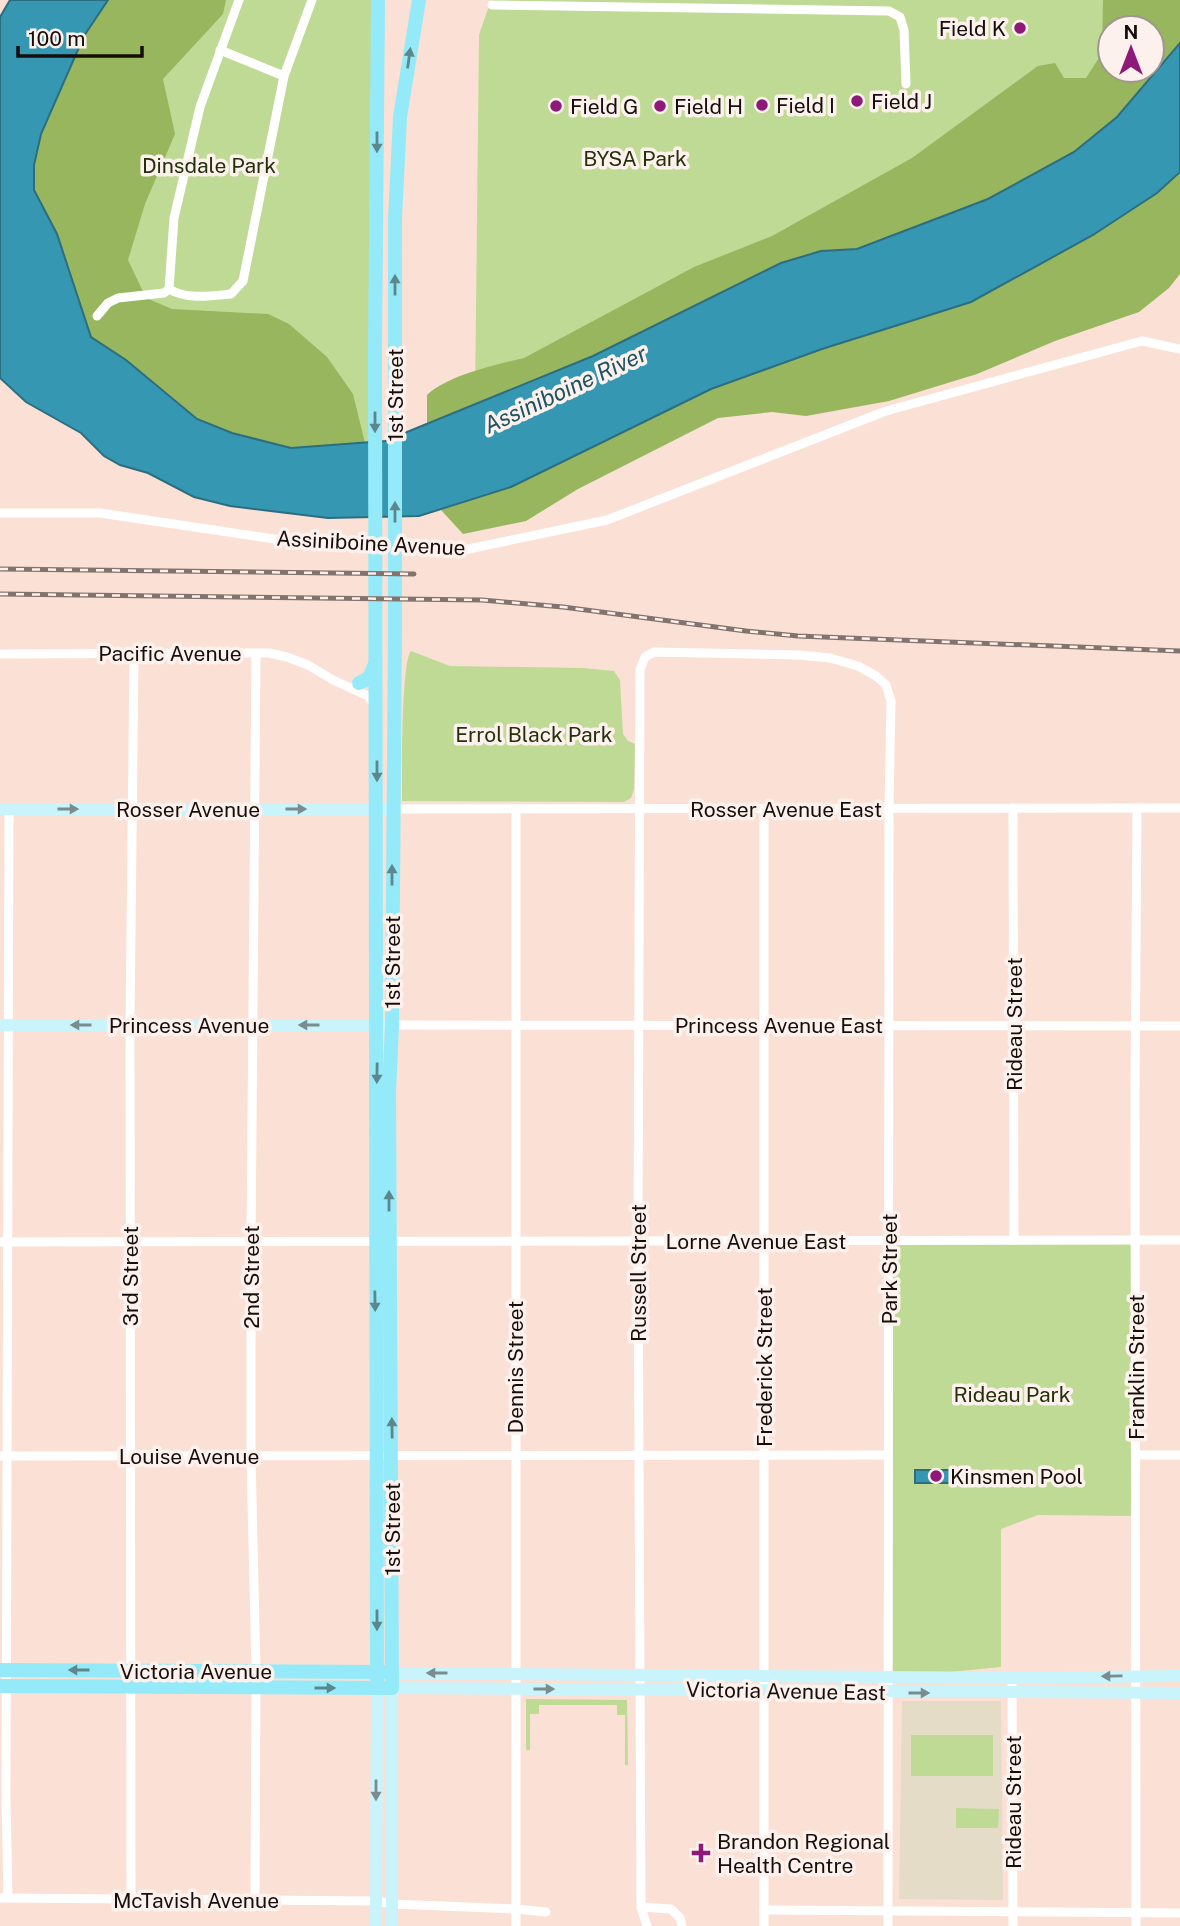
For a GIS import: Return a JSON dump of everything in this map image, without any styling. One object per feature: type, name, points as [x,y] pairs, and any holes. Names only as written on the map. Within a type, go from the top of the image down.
[{"type":"main road","name":"1st Street","points":[[378,0],[375,630],[377,809],[389,1092],[382,1242],[392,1673],[392,1926]]},
{"type":"main road","name":"1st Street","points":[[385,1025],[395,629],[395,218],[400,117],[419,0]]},
{"type":"main road","points":[[359,683],[369,678],[376,659]]},
{"type":"main road","points":[[376,684],[386,692],[392,763]]},
{"type":"main road","name":"Rosser Avenue","points":[[5,809],[392,809]]},
{"type":"main road","name":"Princess Avenue","points":[[4,1025],[385,1025]]},
{"type":"main road","name":"1st Street","points":[[376,1926],[377,1672],[385,1457]]},
{"type":"main road","name":"Victoria Avenue","points":[[3,1670],[255,1687],[392,1688]]},
{"type":"main road","name":"Victoria Avenue","points":[[3,1686],[256,1672],[392,1673]]},
{"type":"main road","name":"Victoria Avenue East","points":[[392,1673],[889,1678],[1180,1676]]},
{"type":"main road","name":"Victoria Avenue East","points":[[392,1688],[1180,1693]]},
{"type":"street","points":[[97,316],[108,303],[118,298],[164,293],[169,289],[174,218],[200,107],[239,0]]},
{"type":"street","points":[[169,289],[177,294],[208,297],[231,294],[243,281],[284,76],[312,0]]},
{"type":"street","points":[[492,5],[889,11],[900,17],[904,30],[906,84]]},
{"type":"street","points":[[220,50],[284,76]]},
{"type":"street","name":"Assiniboine Avenue","points":[[0,513],[100,513],[301,543],[459,551],[607,520],[886,411],[925,399],[1072,362],[1142,341],[1180,349]]},
{"type":"street","name":"Park Street","points":[[660,652],[821,657],[843,661],[870,672],[881,680],[889,692],[892,715],[888,1026],[888,1926]]},
{"type":"street","name":"Russell Street","points":[[647,1926],[641,1907],[639,1688],[638,809],[640,670],[642,660],[648,655],[660,652]]},
{"type":"street","name":"3rd Street","points":[[131,1899],[130,1025],[134,653]]},
{"type":"street","name":"2nd Street","points":[[255,1900],[256,1672],[251,1457],[251,1242],[256,653]]},
{"type":"street","name":"Pacific Avenue","points":[[0,654],[277,655],[298,660],[368,696],[375,705],[376,713]]},
{"type":"street","name":"Pacific Avenue","points":[[333,680],[376,684]]},
{"type":"street","name":"Rideau Street","points":[[1013,808],[1014,1240]]},
{"type":"street","name":"Franklin Street","points":[[1136,1926],[1137,808]]},
{"type":"street","name":"Rosser Avenue East","points":[[392,809],[1180,808]]},
{"type":"street","points":[[4,1898],[5,809]]},
{"type":"street","name":"Dennis Street","points":[[516,809],[516,1926]]},
{"type":"street","name":"Frederick Street","points":[[764,809],[764,1926]]},
{"type":"street","name":"Princess Avenue East","points":[[385,1025],[1180,1026]]},
{"type":"street","name":"Lorne Avenue East","points":[[4,1242],[1180,1240]]},
{"type":"street","name":"Louise Avenue","points":[[4,1456],[888,1455]]},
{"type":"street","points":[[1136,1455],[1180,1455]]},
{"type":"street","name":"Rideau Street","points":[[1012,1678],[1013,1926]]},
{"type":"street","name":"McTavish Avenue","points":[[4,1898],[376,1900],[392,1905],[546,1912]]},
{"type":"street","points":[[641,1907],[671,1909],[680,1918],[681,1926]]},
{"type":"street","points":[[764,1910],[1180,1913]]},
{"type":"shaded area","points":[[902,1701],[1001,1701],[1003,1900],[899,1899]]},
{"type":"green space","name":"Dinsdale Park","points":[[108,0],[375,0],[373,442],[291,448],[232,433],[34,165]]},
{"type":"green space","points":[[108,0],[226,0],[223,14],[163,79],[175,134],[145,204],[128,260],[146,298],[172,309],[268,314],[289,324],[327,357],[353,394],[365,443],[291,448],[232,433],[197,419],[126,360],[91,337],[57,234],[34,190],[34,165],[41,134],[84,36]]},
{"type":"green space","name":"BYSA Park","points":[[491,0],[1180,0],[1180,43],[1166,59],[1166,14],[1096,14],[1096,84],[1145,84],[1117,117],[475,403],[479,35]]},
{"type":"green space","points":[[1103,0],[1180,0],[1180,43],[1166,59],[1166,14],[1103,14]]},
{"type":"green space","points":[[1096,62],[1096,84],[1145,84],[1117,117],[1074,152],[988,199],[857,249],[821,251],[593,356],[427,423],[427,395],[436,388],[473,372],[524,358],[694,267],[772,236],[912,158],[1038,66],[1055,63],[1064,78],[1086,78]]},
{"type":"green space","points":[[1180,172],[1180,274],[1169,288],[1139,312],[1055,341],[977,374],[889,401],[806,416],[772,412],[718,418],[578,489],[526,521],[463,534],[441,510],[511,487],[711,389],[822,349],[971,302],[1093,235],[1157,193]]},
{"type":"green space","name":"Errol Black Park","points":[[411,651],[450,666],[614,671],[620,680],[623,734],[628,741],[635,744],[634,789],[631,798],[624,802],[402,801],[405,676]]},
{"type":"green space","name":"Rideau Park","points":[[889,1240],[1136,1240],[1137,1516],[1038,1515],[1001,1529],[1001,1667],[889,1678]]},
{"type":"green space","points":[[526,1699],[627,1700],[628,1765],[625,1765],[625,1715],[617,1715],[617,1705],[539,1705],[539,1714],[530,1714],[530,1750],[526,1750]]},
{"type":"green space","points":[[911,1735],[993,1735],[993,1776],[911,1776]]},
{"type":"green space","points":[[956,1808],[999,1809],[998,1828],[956,1828]]},
{"type":"water","name":"Assiniboine River","points":[[10,0],[108,0],[84,36],[41,134],[34,165],[34,190],[57,234],[91,337],[126,360],[197,419],[232,433],[291,448],[385,441],[593,356],[781,263],[821,251],[857,249],[988,199],[1074,152],[1117,117],[1145,84],[1166,84],[1166,59],[1180,43],[1180,172],[1157,193],[1093,235],[971,302],[822,349],[711,389],[511,487],[419,516],[328,518],[230,506],[194,497],[148,473],[120,465],[104,456],[81,433],[26,402],[0,378],[0,17]]},
{"type":"water","points":[[915,1470],[960,1470],[960,1483],[915,1483]]},
{"type":"railway","points":[[0,569],[414,574]]},
{"type":"railway","points":[[0,594],[482,600],[563,607],[798,636],[1180,651]]},
{"type":"place","name":"Field K","points":[[1020,28]]},
{"type":"place","name":"Field J","points":[[857,101]]},
{"type":"place","name":"Field I","points":[[762,105]]},
{"type":"place","name":"Field G","points":[[556,106]]},
{"type":"place","name":"Field H","points":[[660,106]]},
{"type":"place","name":"Kinsmen Pool","points":[[936,1476]]},
{"type":"place","name":"Brandon Regional Health Centre","points":[[701,1853]]}]
